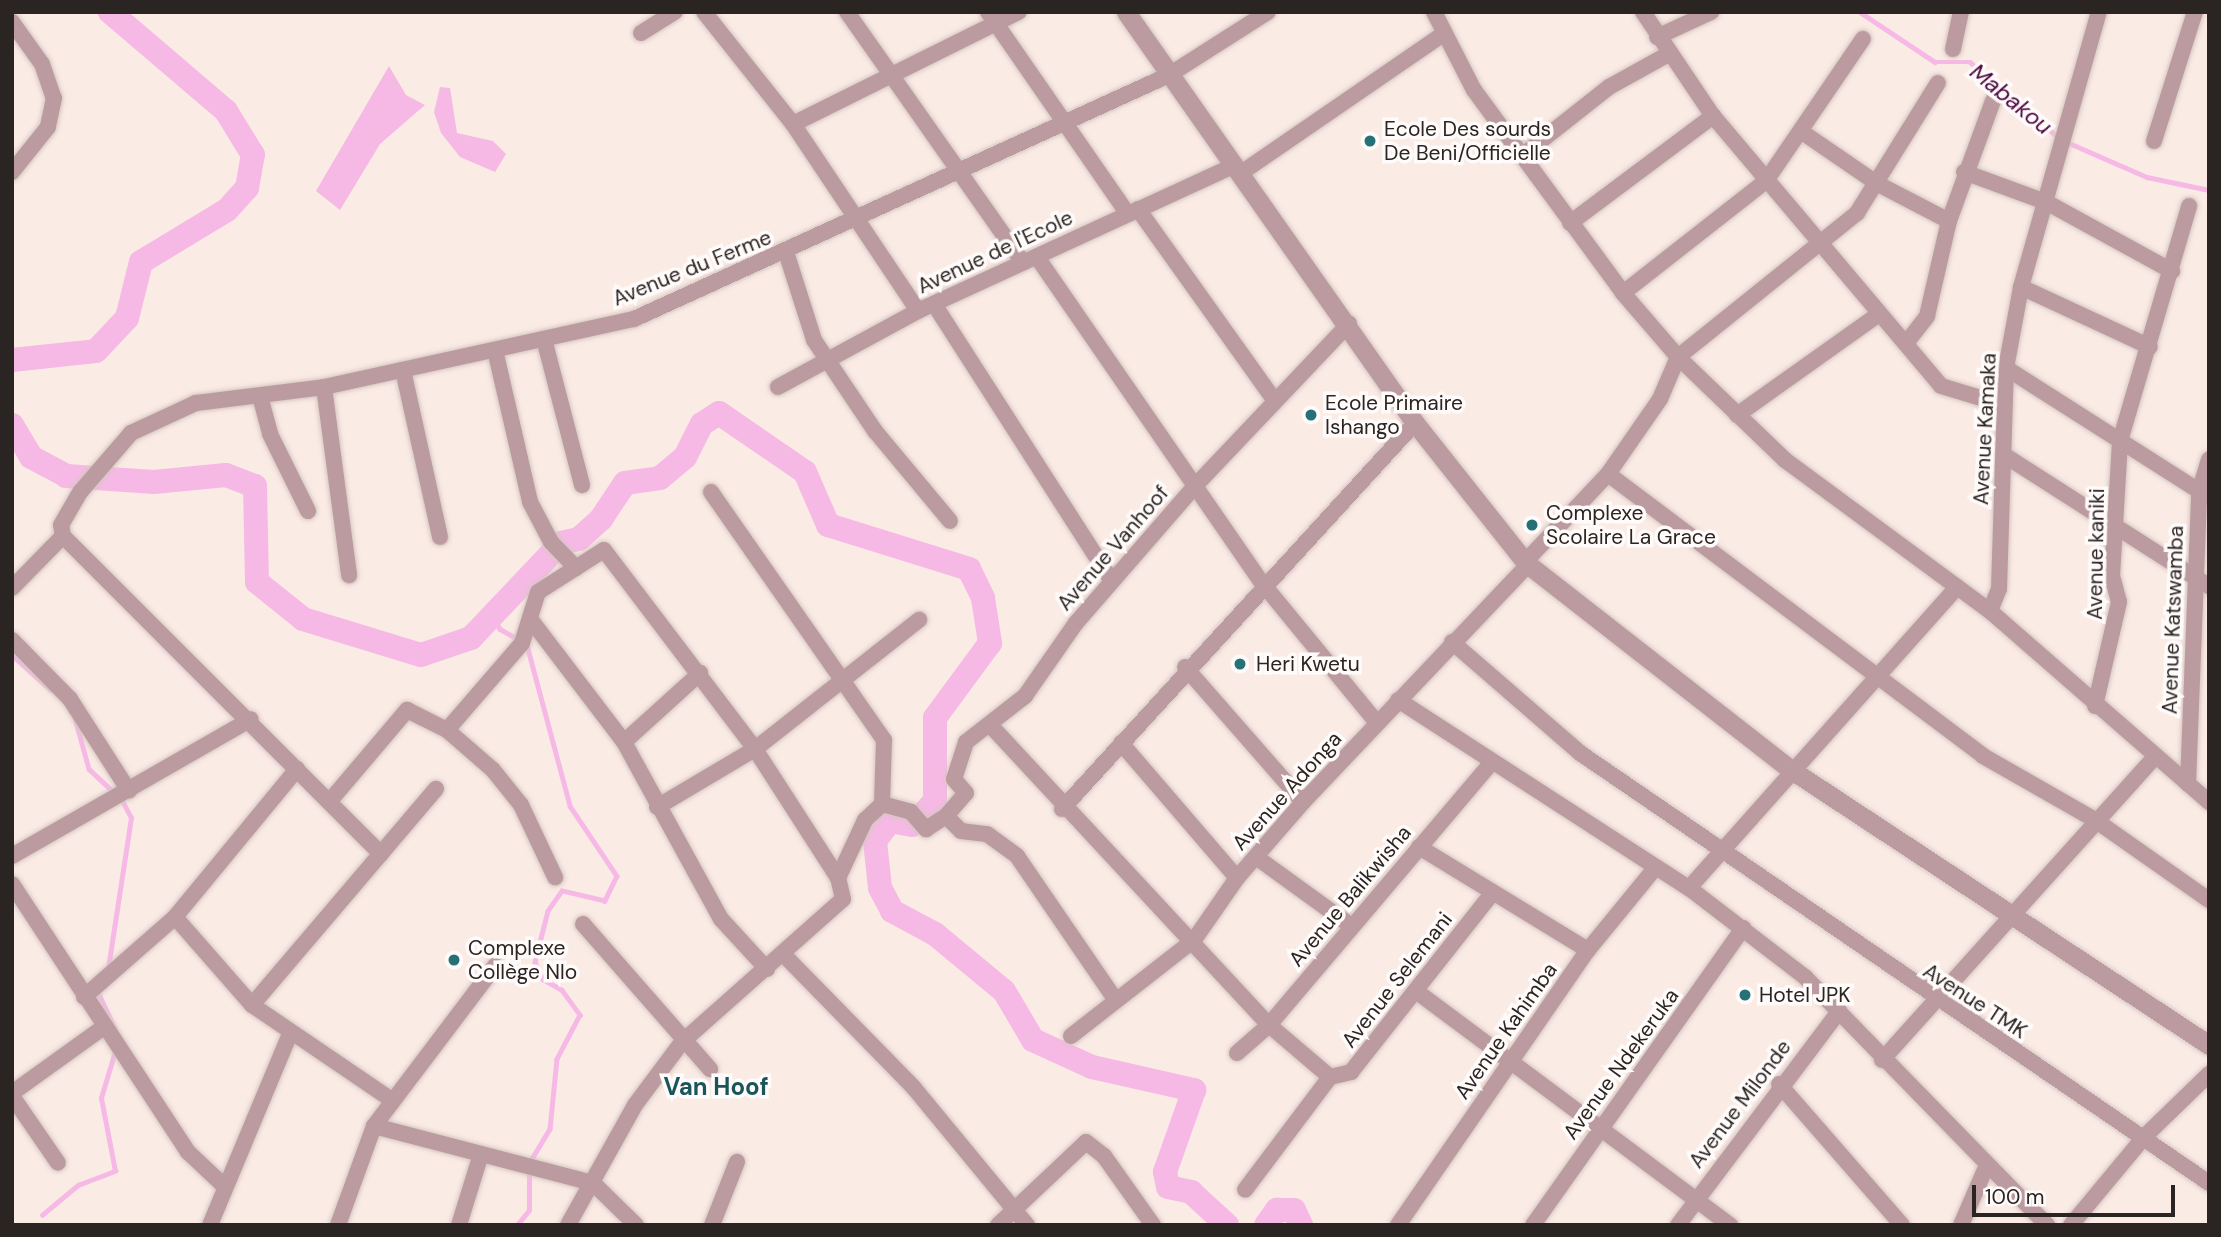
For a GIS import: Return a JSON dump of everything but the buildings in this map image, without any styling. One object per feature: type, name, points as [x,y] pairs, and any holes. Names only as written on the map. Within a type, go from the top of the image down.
[{"type":"street","points":[[641,33],[675,12]]},
{"type":"street","points":[[704,12],[793,124],[918,311]]},
{"type":"street","points":[[847,12],[893,71],[958,172],[1030,260],[1263,584],[1377,723]]},
{"type":"street","points":[[793,124],[992,17],[1019,12]]},
{"type":"street","points":[[1126,12],[1349,324],[1415,423],[1526,563],[1790,769],[2209,1045]]},
{"type":"street","name":"Avenue du Ferme","points":[[63,536],[61,526],[84,487],[98,470],[131,433],[174,408],[324,387],[634,319],[856,220],[1063,120],[1169,75],[1268,12]]},
{"type":"street","points":[[1434,12],[1474,90],[1623,293],[1678,357],[1785,460],[1990,611],[2095,706],[2209,802]]},
{"type":"street","points":[[1643,12],[1667,55],[1713,116],[1880,314],[1907,342],[1941,386],[2004,405]]},
{"type":"street","points":[[1657,37],[1711,12]]},
{"type":"street","points":[[1953,49],[1961,12]]},
{"type":"street","name":"Avenue Kamaka","points":[[1990,611],[1999,589],[2004,405],[2007,368],[2021,287],[2099,12]]},
{"type":"street","points":[[2154,141],[2195,12]]},
{"type":"street","points":[[992,17],[1063,120],[1275,401]]},
{"type":"street","points":[[12,22],[42,64],[54,98],[48,127],[12,172]]},
{"type":"street","name":"Avenue de l'Ecole","points":[[778,387],[828,356],[918,311],[1133,211],[1238,169],[1443,34]]},
{"type":"street","points":[[1623,293],[1766,181],[1863,39]]},
{"type":"street","points":[[1523,155],[1609,87],[1667,55]]},
{"type":"street","points":[[1678,357],[1821,244],[1878,184],[1938,83]]},
{"type":"street","points":[[1907,342],[1927,316],[1949,221],[1964,172],[1993,101]]},
{"type":"street","points":[[1570,223],[1713,116]]},
{"type":"street","points":[[1802,132],[1878,184],[1949,221]]},
{"type":"street","points":[[1964,172],[2046,202],[2172,271]]},
{"type":"street","name":"Avenue kaniki","points":[[2095,706],[2119,602],[2112,576],[2120,441],[2150,347],[2189,206]]},
{"type":"street","points":[[786,252],[814,340],[828,356],[875,431],[950,522]]},
{"type":"street","points":[[2021,287],[2150,347]]},
{"type":"street","points":[[934,304],[1112,581]]},
{"type":"street","points":[[1737,415],[1880,314]]},
{"type":"street","name":"Avenue Vanhoof","points":[[946,816],[966,793],[954,779],[960,752],[1025,696],[1112,581],[1195,486],[1349,324]]},
{"type":"street","points":[[544,339],[582,485]]},
{"type":"street","points":[[495,350],[530,502],[551,542],[573,564]]},
{"type":"street","name":"Avenue Adonga","points":[[1071,1035],[1194,940],[1237,878],[1303,802],[1608,474],[1660,399],[1678,357]]},
{"type":"street","points":[[2007,368],[2204,494]]},
{"type":"street","points":[[402,370],[440,537]]},
{"type":"street","points":[[324,387],[349,575]]},
{"type":"street","points":[[260,396],[270,434],[308,511]]},
{"type":"street","points":[[1062,809],[1185,667],[1415,423]]},
{"type":"street","points":[[2004,455],[2202,581]]},
{"type":"street","name":"Avenue Katswamba","points":[[2188,783],[2202,581],[2204,494],[2209,460]]},
{"type":"street","points":[[1608,474],[1877,680],[1983,756],[2095,820],[2209,900]]},
{"type":"street","points":[[711,492],[884,740],[882,804],[865,820],[838,878]]},
{"type":"street","points":[[12,588],[63,536],[251,719],[381,854]]},
{"type":"street","points":[[447,730],[523,641],[538,592],[573,564],[604,550],[755,748],[838,878],[844,899],[682,1042],[635,1105],[568,1225]]},
{"type":"street","points":[[1689,888],[1790,769],[1877,680],[1957,587]]},
{"type":"street","points":[[531,620],[624,741],[657,807],[721,919],[766,969]]},
{"type":"street","points":[[657,807],[755,748],[845,681],[919,620]]},
{"type":"street","points":[[12,640],[69,699],[123,795]]},
{"type":"street","name":"Avenue TMK","points":[[1452,642],[1580,753],[1933,999],[2144,1137],[2209,1183]]},
{"type":"street","points":[[1185,667],[1303,802]]},
{"type":"street","points":[[624,741],[700,673]]},
{"type":"street","points":[[1398,699],[1492,763],[1689,888],[1743,928],[1839,1011],[1882,1060],[2047,1225]]},
{"type":"street","points":[[329,802],[407,710],[447,730],[522,805],[555,877]]},
{"type":"street","points":[[12,856],[123,795],[251,719]]},
{"type":"street","points":[[992,727],[1062,809],[1194,940],[1269,1024],[1330,1077],[1245,1190]]},
{"type":"street","points":[[1121,743],[1237,878]]},
{"type":"street","points":[[1882,1060],[2010,913],[2156,756]]},
{"type":"street","name":"Avenue Balikwisha","points":[[1237,1053],[1269,1024],[1350,925],[1492,763]]},
{"type":"street","points":[[85,997],[175,917],[297,769]]},
{"type":"street","points":[[252,1004],[436,789]]},
{"type":"street","points":[[882,804],[911,812],[924,826],[946,816],[961,831],[988,834],[1017,856],[1115,999]]},
{"type":"street","points":[[1419,847],[1490,896],[1588,950]]},
{"type":"street","points":[[1256,857],[1350,925]]},
{"type":"street","name":"Avenue Kahimba","points":[[1398,1225],[1588,950],[1656,867]]},
{"type":"street","points":[[12,884],[188,1152],[223,1185]]},
{"type":"street","name":"Avenue Selemani","points":[[1330,1077],[1351,1072],[1490,896]]},
{"type":"street","points":[[175,917],[252,1004],[289,1034],[392,1100]]},
{"type":"street","points":[[583,924],[682,1042],[710,1069]]},
{"type":"street","name":"Avenue Ndekeruka","points":[[1533,1225],[1743,928]]},
{"type":"street","points":[[783,954],[914,1088],[1027,1225]]},
{"type":"street","points":[[338,1225],[374,1126],[495,966]]},
{"type":"street","points":[[1416,991],[1730,1225]]},
{"type":"street","name":"Avenue Milonde","points":[[1678,1225],[1779,1084],[1839,1011]]},
{"type":"street","points":[[58,1163],[12,1095],[104,1027]]},
{"type":"street","points":[[210,1225],[223,1185],[289,1034]]},
{"type":"street","points":[[2071,1225],[2144,1137],[2209,1074]]},
{"type":"street","points":[[1779,1084],[1902,1225]]},
{"type":"street","points":[[374,1126],[593,1183],[636,1225]]},
{"type":"street","points":[[998,1225],[1086,1142],[1104,1156],[1153,1225]]},
{"type":"street","points":[[459,1225],[481,1154]]},
{"type":"street","points":[[712,1225],[737,1162]]},
{"type":"street","points":[[1961,1225],[1987,1165]]},
{"type":"shaded area","points":[[389,66],[406,95],[425,105],[380,144],[340,210],[316,191]]},
{"type":"shaded area","points":[[440,87],[450,88],[457,133],[493,141],[506,154],[495,172],[460,157],[441,133],[434,112]]},
{"type":"waterway","points":[[12,360],[96,351],[127,318],[141,262],[227,210],[247,188],[253,155],[226,111],[110,12]]},
{"type":"waterway","name":"Mabakou","points":[[1860,12],[1935,62],[1970,62],[2060,139],[2147,177],[2209,190]]},
{"type":"waterway","points":[[12,425],[31,457],[66,476],[154,482],[226,475],[255,486],[257,582],[303,619],[421,655],[471,638],[561,543],[579,539],[601,519],[625,483],[660,478],[685,457],[702,424],[719,413],[805,472],[828,525],[969,569],[983,598],[990,643],[935,718],[935,801],[912,825],[890,821],[875,841],[880,888],[892,911],[935,934],[1004,991],[1033,1040],[1092,1067],[1194,1090],[1165,1172],[1168,1187],[1191,1192],[1227,1225]]},
{"type":"waterway","points":[[491,612],[500,629],[520,640]]},
{"type":"waterway","points":[[527,645],[570,806],[617,876],[605,901],[562,891],[548,911],[535,962],[543,979],[562,990],[580,1015],[557,1059],[550,1129],[530,1162]]},
{"type":"waterway","points":[[12,655],[51,690]]},
{"type":"waterway","points":[[75,718],[89,769],[115,793]]},
{"type":"waterway","points":[[108,968],[131,818],[121,799]]},
{"type":"waterway","points":[[98,992],[118,1035]]},
{"type":"waterway","points":[[42,1215],[78,1185],[115,1171],[101,1098],[115,1051]]},
{"type":"waterway","points":[[517,1225],[529,1210],[529,1170]]},
{"type":"waterway","points":[[1266,1225],[1277,1210],[1294,1210],[1301,1225]]},
{"type":"place","name":"Ecole Des sourds De Beni/Officielle","points":[[1370,141]]},
{"type":"place","name":"Ecole Primaire Ishango","points":[[1311,415]]},
{"type":"place","name":"Complexe Scolaire La Grace","points":[[1532,525]]},
{"type":"place","name":"Heri Kwetu","points":[[1240,664]]},
{"type":"place","name":"Complexe Collège Nlo","points":[[454,960]]},
{"type":"place","name":"Hotel JPK","points":[[1745,995]]},
{"type":"district","name":"Van Hoof","points":[[716,1087]]}]
